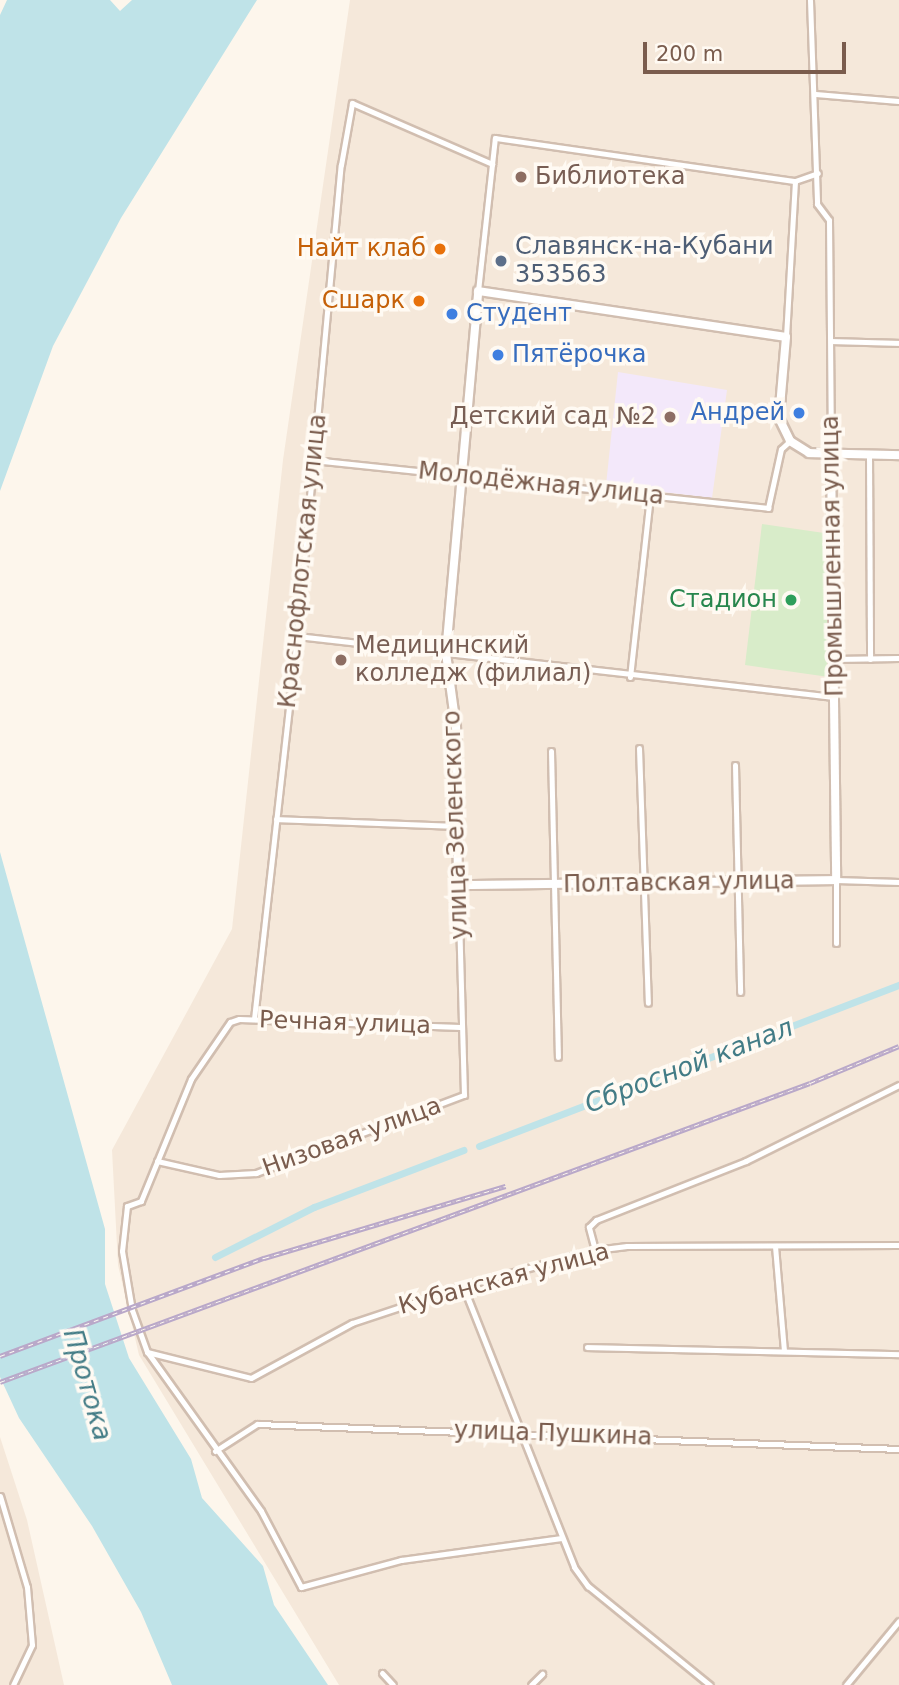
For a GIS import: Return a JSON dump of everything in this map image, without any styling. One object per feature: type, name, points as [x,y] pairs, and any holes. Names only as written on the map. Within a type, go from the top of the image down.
[{"type":"street","name":"Промышленная улица","points":[[810,0],[817,204],[829,220],[836,943]]},
{"type":"street","points":[[815,94],[899,101]]},
{"type":"street","name":"Краснофлотская улица","points":[[254,1020],[297,636],[341,165],[352,103],[492,164]]},
{"type":"street","name":"улица Зеленского","points":[[464,1095],[455,826],[456,727],[446,653],[478,291],[495,138],[795,181]]},
{"type":"street","points":[[795,181],[817,173]]},
{"type":"street","name":"Промышленная улица","points":[[768,508],[779,457],[790,441],[779,418],[795,181]]},
{"type":"street","points":[[478,291],[786,337]]},
{"type":"street","points":[[832,341],[899,343]]},
{"type":"street","points":[[790,441],[809,453],[899,455]]},
{"type":"street","points":[[870,455],[870,659]]},
{"type":"street","name":"Молодёжная улица","points":[[313,460],[768,508]]},
{"type":"street","points":[[631,677],[650,495]]},
{"type":"street","points":[[297,636],[631,677],[834,697]]},
{"type":"street","points":[[835,659],[899,659]]},
{"type":"street","points":[[639,748],[648,1003]]},
{"type":"street","points":[[551,751],[558,1057]]},
{"type":"street","points":[[735,765],[740,882],[740,992]]},
{"type":"street","points":[[276,819],[455,826]]},
{"type":"street","name":"Полтавская улица","points":[[458,886],[835,880],[899,882]]},
{"type":"street","name":"Речная улица","points":[[157,1161],[191,1079],[230,1022],[254,1020],[460,1027]]},
{"type":"street","points":[[595,1250],[589,1227],[596,1220],[746,1161],[899,1085]]},
{"type":"street","name":"Низовая улица","points":[[157,1161],[219,1175],[256,1173],[464,1095]]},
{"type":"street","points":[[157,1161],[141,1201],[127,1206],[122,1251],[132,1310],[147,1352],[215,1451],[261,1511],[301,1587],[401,1560],[562,1538]]},
{"type":"street","name":"Кубанская улица","points":[[147,1352],[175,1362],[251,1378],[352,1323],[463,1286],[595,1250],[627,1246],[899,1245]]},
{"type":"street","points":[[775,1246],[784,1351]]},
{"type":"street","points":[[463,1286],[562,1538],[588,1586],[710,1685]]},
{"type":"street","points":[[587,1348],[899,1354]]},
{"type":"street","name":"улица Пушкина","points":[[215,1451],[257,1424],[519,1432],[899,1449]]},
{"type":"street","points":[[0,1496],[27,1587],[32,1645],[13,1685]]},
{"type":"street","points":[[846,1685],[899,1621]]},
{"type":"street","points":[[382,1674],[393,1685]]},
{"type":"street","points":[[531,1685],[542,1674]]},
{"type":"shaded area","points":[[350,0],[899,0],[899,1685],[339,1685],[139,1355],[118,1265],[112,1150],[232,929],[283,460]]},
{"type":"shaded area","name":"Детский сад №2","points":[[618,372],[727,390],[712,498],[606,485]]},
{"type":"shaded area","points":[[0,1437],[27,1520],[64,1685],[0,1685]]},
{"type":"green space","name":"Стадион","points":[[762,524],[831,534],[829,677],[745,665]]},
{"type":"water","points":[[7,0],[110,0],[120,11],[132,0],[257,0],[121,218],[53,346],[0,491],[0,15]]},
{"type":"water","name":"Протока","points":[[0,852],[105,1229],[105,1284],[129,1358],[191,1459],[202,1498],[263,1566],[274,1605],[328,1685],[172,1685],[141,1612],[92,1526],[19,1418],[0,1377]]},
{"type":"waterway","name":"Сбросной канал","points":[[479,1146],[899,985]]},
{"type":"waterway","name":"Сбросной канал","points":[[215,1257],[314,1207],[463,1150]]},
{"type":"railway","points":[[0,1382],[810,1083],[899,1046]]},
{"type":"railway","points":[[0,1356],[264,1258],[505,1186]]},
{"type":"place","name":"Библиотека","points":[[521,177]]},
{"type":"place","name":"Найт клаб","points":[[440,249]]},
{"type":"place","name":"Славянск-на-Кубани 353563","points":[[501,261]]},
{"type":"place","name":"Сшарк","points":[[419,301]]},
{"type":"place","name":"Студент","points":[[452,314]]},
{"type":"place","name":"Пятёрочка","points":[[498,355]]},
{"type":"place","name":"Андрей","points":[[799,413]]},
{"type":"place","name":"Детский сад №2","points":[[670,417]]},
{"type":"place","name":"Стадион","points":[[791,600]]},
{"type":"place","name":"Медицинский колледж (филиал)","points":[[341,660]]}]
